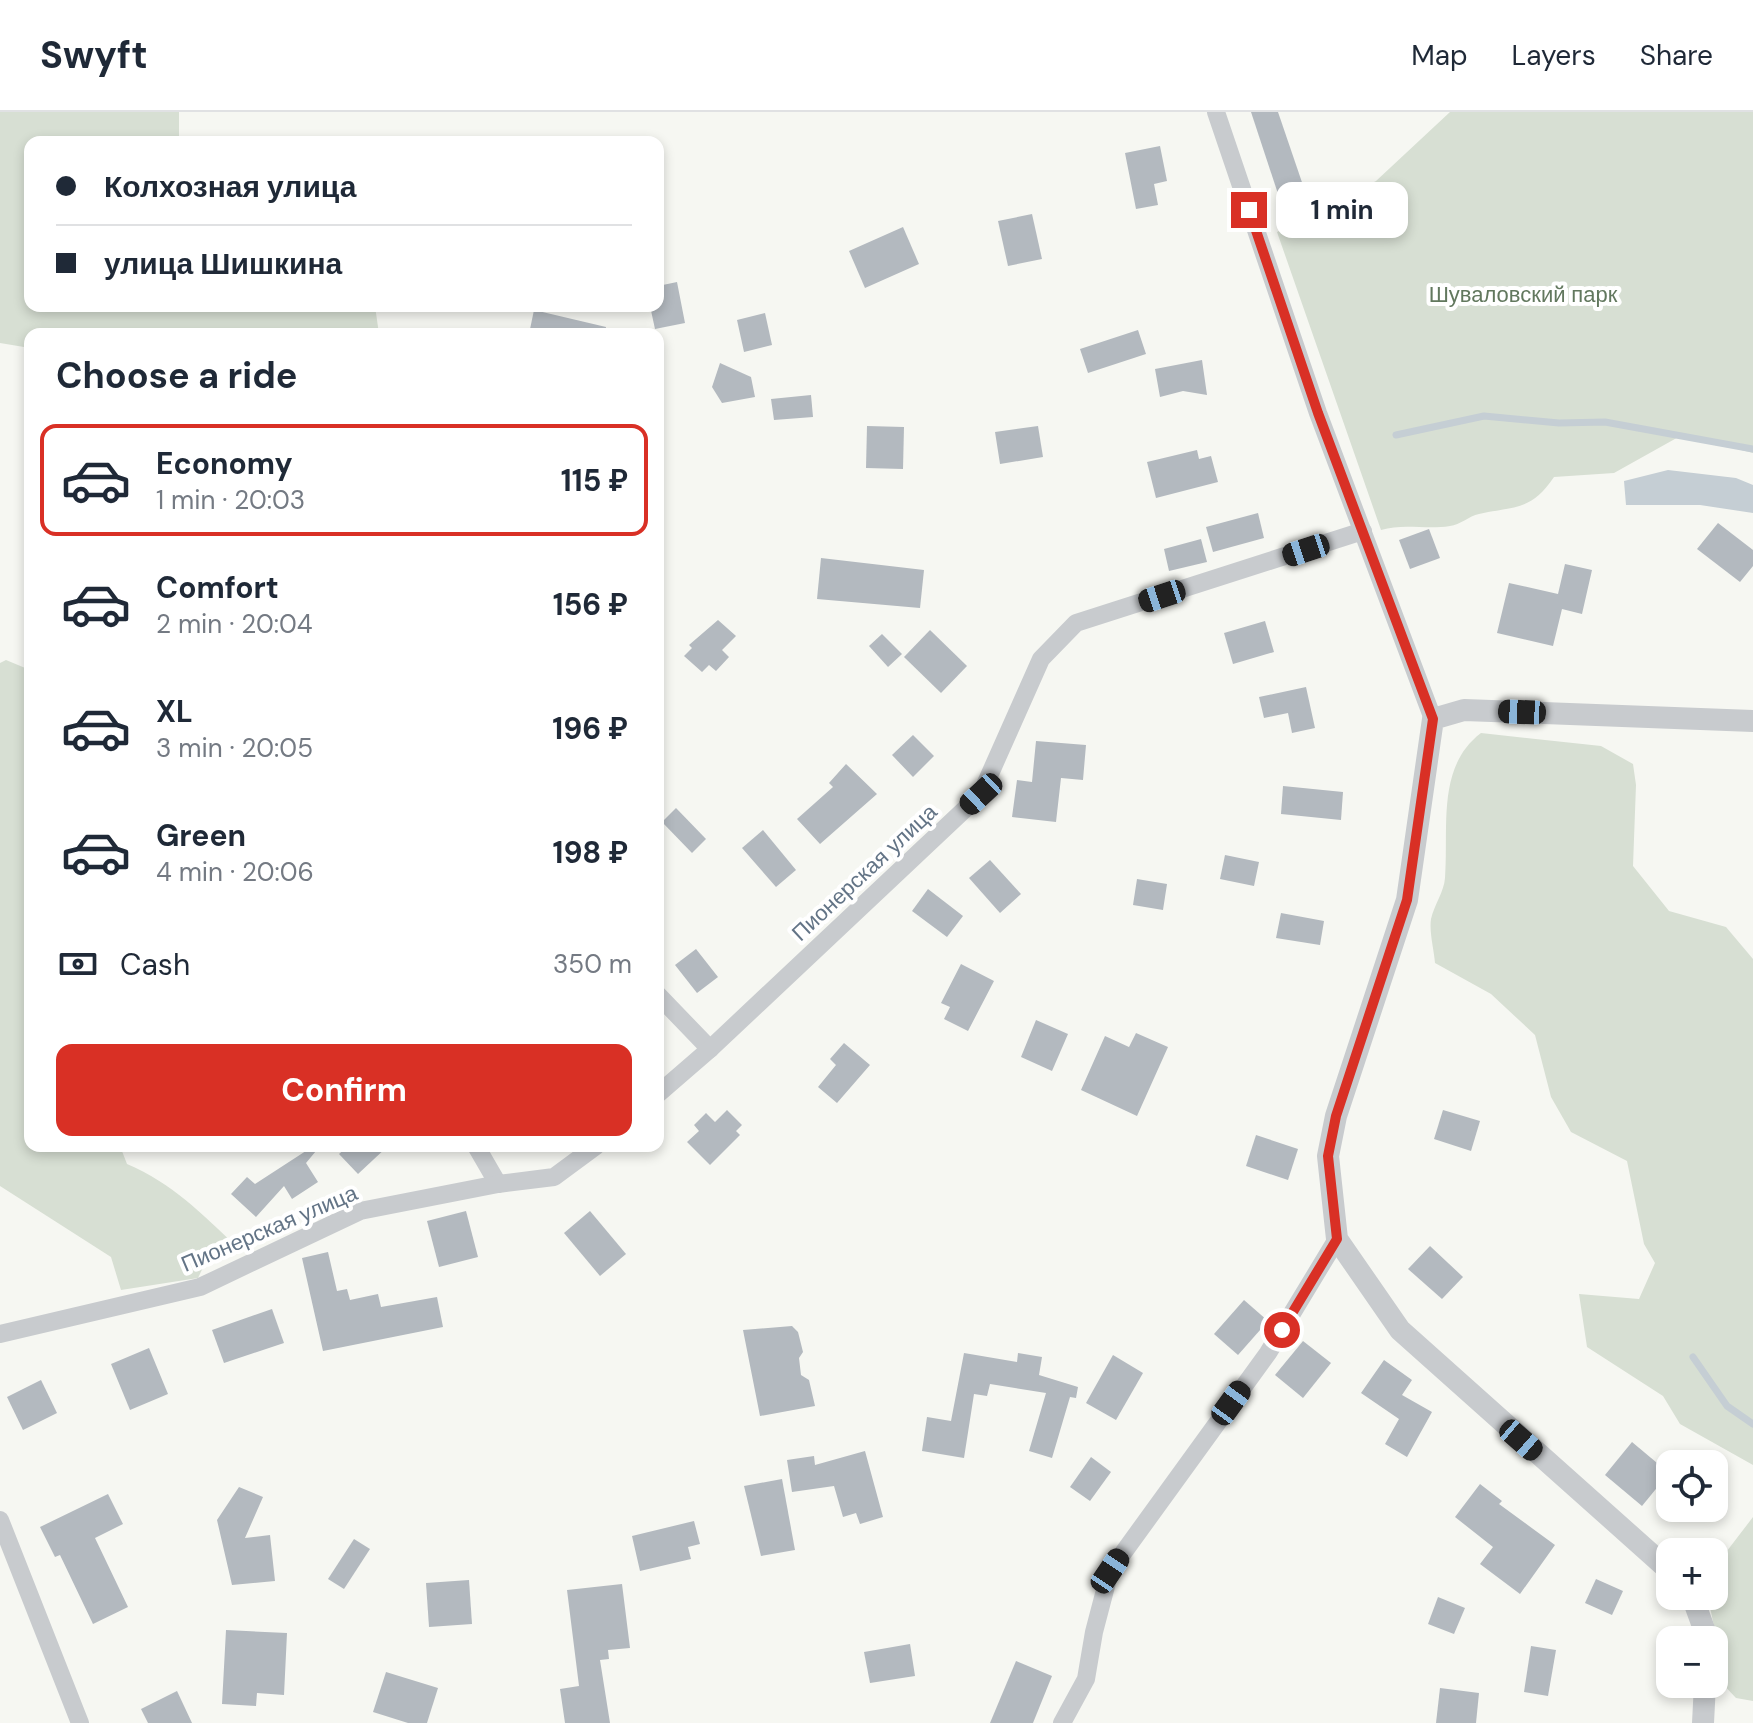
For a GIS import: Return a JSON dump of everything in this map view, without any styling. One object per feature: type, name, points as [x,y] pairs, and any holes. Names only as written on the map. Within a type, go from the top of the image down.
[{"type":"street","points":[[1216,112],[1318,413],[1433,719],[1407,900],[1336,1116],[1328,1156],[1337,1239],[1400,1330],[1656,1559]]},
{"type":"street","name":"Пионерская улица","points":[[664,1089],[981,794],[1041,659],[1076,623],[1363,531]]},
{"type":"street","points":[[1433,719],[1464,710],[1753,721]]},
{"type":"street","points":[[664,1001],[710,1049]]},
{"type":"street","points":[[479,1152],[498,1184]]},
{"type":"street","name":"Пионерская улица","points":[[0,1334],[200,1287],[360,1211],[498,1184],[554,1177],[588,1152]]},
{"type":"street","points":[[1062,1723],[1086,1679],[1110,1571],[1268,1353],[1337,1239]]},
{"type":"street","points":[[0,1520],[80,1723]]},
{"type":"street","points":[[1703,1723],[1704,1698]]},
{"type":"green space","points":[[0,112],[179,112],[179,136],[24,136],[24,312],[376,312],[378,328],[24,328],[24,347],[0,343]]},
{"type":"green space","name":"Шуваловский парк","points":[[1450,112],[1753,112],[1753,453],[1682,435],[1614,473],[1554,477],[1538,496],[1521,505],[1475,515],[1450,526],[1381,530],[1277,232],[1376,181]]},
{"type":"green space","points":[[6,660],[24,668],[24,1152],[122,1152],[127,1164],[172,1190],[236,1246],[208,1257],[198,1278],[121,1290],[111,1257],[0,1186],[0,663]]},
{"type":"green space","points":[[1481,733],[1601,746],[1633,764],[1636,785],[1633,866],[1669,911],[1726,927],[1753,959],[1753,1465],[1680,1424],[1663,1396],[1587,1347],[1579,1294],[1639,1299],[1655,1263],[1644,1244],[1627,1161],[1571,1132],[1551,1097],[1535,1035],[1491,994],[1435,963],[1431,919],[1445,878],[1448,800],[1457,763]]},
{"type":"green space","points":[[1753,1517],[1753,1701],[1736,1698],[1728,1690],[1728,1626],[1714,1626],[1711,1610],[1728,1610],[1728,1550]]},
{"type":"shaded area","points":[[1668,470],[1736,478],[1753,485],[1753,513],[1700,505],[1626,505],[1624,481]]},
{"type":"building","points":[[1251,112],[1278,112],[1307,197],[1282,206]]},
{"type":"building","points":[[1160,146],[1167,181],[1154,184],[1158,205],[1136,209],[1125,153]]},
{"type":"building","points":[[1032,214],[1042,259],[1008,266],[998,221]]},
{"type":"building","points":[[903,227],[919,264],[865,288],[849,251]]},
{"type":"building","points":[[677,282],[685,323],[655,328],[651,312],[664,312],[664,285]]},
{"type":"building","points":[[534,312],[606,327],[606,328],[530,328]]},
{"type":"building","points":[[765,313],[772,345],[744,352],[737,320]]},
{"type":"building","points":[[1138,330],[1146,354],[1088,373],[1080,349]]},
{"type":"building","points":[[1202,360],[1207,395],[1183,391],[1160,397],[1155,369]]},
{"type":"building","points":[[720,363],[751,377],[755,397],[722,403],[712,387]]},
{"type":"building","points":[[811,395],[813,417],[774,420],[771,399]]},
{"type":"building","points":[[867,426],[904,427],[903,469],[866,468]]},
{"type":"building","points":[[1038,426],[1043,457],[1000,464],[995,432]]},
{"type":"building","points":[[1197,450],[1199,459],[1211,456],[1218,482],[1156,498],[1147,462]]},
{"type":"building","points":[[1258,513],[1264,538],[1213,552],[1206,527]]},
{"type":"building","points":[[1718,523],[1753,550],[1753,566],[1740,582],[1697,549]]},
{"type":"building","points":[[1429,529],[1440,558],[1410,569],[1399,540]]},
{"type":"building","points":[[1201,539],[1207,562],[1169,571],[1164,549]]},
{"type":"building","points":[[821,558],[924,570],[920,608],[817,599]]},
{"type":"building","points":[[1565,564],[1592,570],[1582,614],[1562,609],[1553,646],[1497,633],[1509,583],[1558,594]]},
{"type":"building","points":[[718,620],[736,636],[722,650],[729,657],[716,671],[709,665],[702,672],[684,656],[692,648],[689,645]]},
{"type":"building","points":[[1265,621],[1274,652],[1233,664],[1224,633]]},
{"type":"building","points":[[930,630],[967,666],[941,693],[904,657]]},
{"type":"building","points":[[882,634],[902,654],[888,667],[869,646]]},
{"type":"building","points":[[1306,687],[1315,728],[1292,733],[1288,713],[1264,718],[1259,697]]},
{"type":"building","points":[[913,735],[934,756],[913,777],[892,755]]},
{"type":"building","points":[[1036,741],[1086,745],[1083,780],[1061,778],[1056,822],[1012,817],[1017,780],[1032,782]]},
{"type":"building","points":[[846,764],[877,794],[820,844],[797,819],[833,787],[829,783]]},
{"type":"building","points":[[1283,786],[1343,792],[1341,820],[1281,814]]},
{"type":"building","points":[[676,808],[706,839],[692,853],[664,824],[664,820]]},
{"type":"building","points":[[763,830],[796,870],[776,887],[742,848]]},
{"type":"building","points":[[1225,855],[1259,862],[1254,886],[1220,879]]},
{"type":"building","points":[[990,860],[1021,894],[1000,913],[969,878]]},
{"type":"building","points":[[1137,879],[1167,884],[1163,910],[1133,905]]},
{"type":"building","points":[[928,889],[963,916],[947,937],[912,911]]},
{"type":"building","points":[[1281,913],[1324,921],[1320,945],[1276,938]]},
{"type":"building","points":[[696,949],[718,977],[697,993],[675,965]]},
{"type":"building","points":[[961,964],[994,981],[968,1031],[944,1019],[950,1007],[941,1003]]},
{"type":"building","points":[[1036,1020],[1068,1034],[1052,1071],[1021,1057]]},
{"type":"building","points":[[1136,1033],[1168,1047],[1137,1116],[1081,1090],[1105,1036],[1129,1047]]},
{"type":"building","points":[[844,1043],[870,1065],[837,1103],[818,1087],[836,1065],[830,1059]]},
{"type":"building","points":[[727,1110],[742,1125],[736,1131],[740,1135],[710,1165],[687,1142],[699,1131],[694,1125],[706,1113],[715,1122]]},
{"type":"building","points":[[1443,1110],[1480,1121],[1471,1151],[1434,1139]]},
{"type":"building","points":[[1256,1135],[1298,1149],[1288,1180],[1246,1166]]},
{"type":"building","points":[[304,1152],[315,1152],[306,1163],[318,1182],[292,1199],[284,1186],[256,1217],[231,1194],[247,1177],[255,1184]]},
{"type":"building","points":[[341,1152],[382,1152],[358,1174],[339,1154]]},
{"type":"building","points":[[466,1211],[478,1257],[439,1267],[427,1221]]},
{"type":"building","points":[[590,1211],[626,1254],[600,1276],[564,1233]]},
{"type":"building","points":[[1430,1246],[1463,1277],[1442,1299],[1408,1269]]},
{"type":"building","points":[[328,1252],[337,1291],[347,1289],[350,1300],[378,1294],[381,1307],[437,1297],[443,1327],[323,1351],[302,1258]]},
{"type":"building","points":[[1244,1300],[1268,1321],[1238,1355],[1214,1334]]},
{"type":"building","points":[[272,1309],[284,1343],[224,1363],[212,1330]]},
{"type":"building","points":[[792,1326],[798,1332],[803,1352],[799,1358],[801,1375],[809,1380],[815,1406],[760,1416],[743,1330]]},
{"type":"building","points":[[1303,1341],[1331,1363],[1303,1398],[1275,1375]]},
{"type":"building","points":[[149,1348],[168,1394],[130,1410],[111,1364]]},
{"type":"building","points":[[964,1353],[1017,1362],[1018,1353],[1042,1357],[1039,1375],[1078,1387],[1076,1398],[1070,1397],[1052,1458],[1029,1451],[1046,1393],[990,1384],[987,1396],[974,1394],[964,1458],[922,1451],[927,1417],[951,1421]]},
{"type":"building","points":[[1113,1355],[1143,1373],[1116,1420],[1086,1403]]},
{"type":"building","points":[[1384,1360],[1412,1380],[1402,1395],[1432,1412],[1407,1457],[1385,1444],[1399,1419],[1361,1393]]},
{"type":"building","points":[[41,1380],[57,1413],[23,1430],[7,1397]]},
{"type":"building","points":[[1632,1442],[1656,1462],[1656,1489],[1642,1506],[1605,1475]]},
{"type":"building","points":[[865,1451],[883,1517],[860,1524],[856,1513],[843,1517],[834,1486],[792,1492],[787,1460],[814,1456],[815,1465]]},
{"type":"building","points":[[1091,1457],[1111,1472],[1090,1501],[1070,1487]]},
{"type":"building","points":[[782,1479],[795,1550],[761,1556],[744,1486]]},
{"type":"building","points":[[1480,1484],[1502,1501],[1499,1504],[1555,1545],[1520,1594],[1480,1564],[1493,1547],[1455,1517]]},
{"type":"building","points":[[239,1487],[263,1497],[245,1538],[270,1535],[275,1581],[232,1585],[217,1520]]},
{"type":"building","points":[[108,1494],[123,1524],[95,1538],[128,1607],[93,1624],[60,1555],[55,1557],[40,1527]]},
{"type":"building","points":[[694,1521],[700,1544],[688,1547],[691,1559],[640,1571],[632,1536]]},
{"type":"building","points":[[354,1539],[370,1549],[344,1589],[328,1579]]},
{"type":"building","points":[[1596,1579],[1623,1591],[1612,1615],[1585,1603]]},
{"type":"building","points":[[469,1580],[472,1624],[429,1627],[426,1583]]},
{"type":"building","points":[[622,1584],[630,1648],[608,1650],[609,1659],[600,1660],[610,1723],[565,1723],[560,1689],[579,1686],[567,1590]]},
{"type":"building","points":[[1438,1597],[1465,1608],[1454,1634],[1428,1624]]},
{"type":"building","points":[[226,1630],[287,1633],[284,1695],[257,1693],[256,1706],[222,1704]]},
{"type":"building","points":[[910,1644],[915,1676],[870,1683],[864,1652]]},
{"type":"building","points":[[1531,1646],[1556,1650],[1548,1696],[1524,1692]]},
{"type":"building","points":[[1016,1661],[1052,1676],[1033,1723],[990,1723]]},
{"type":"building","points":[[386,1672],[438,1688],[427,1723],[408,1723],[373,1712]]},
{"type":"building","points":[[1440,1688],[1479,1693],[1476,1723],[1436,1723]]},
{"type":"building","points":[[177,1691],[192,1723],[148,1723],[141,1709]]},
{"type":"waterway","points":[[1396,435],[1484,416],[1559,423],[1605,422],[1753,449]]},
{"type":"waterway","points":[[1693,1357],[1727,1406],[1753,1424]]},
{"type":"route","points":[[1249,210],[1318,413],[1433,719],[1407,900],[1336,1116],[1328,1156],[1337,1239],[1282,1330]]}]
